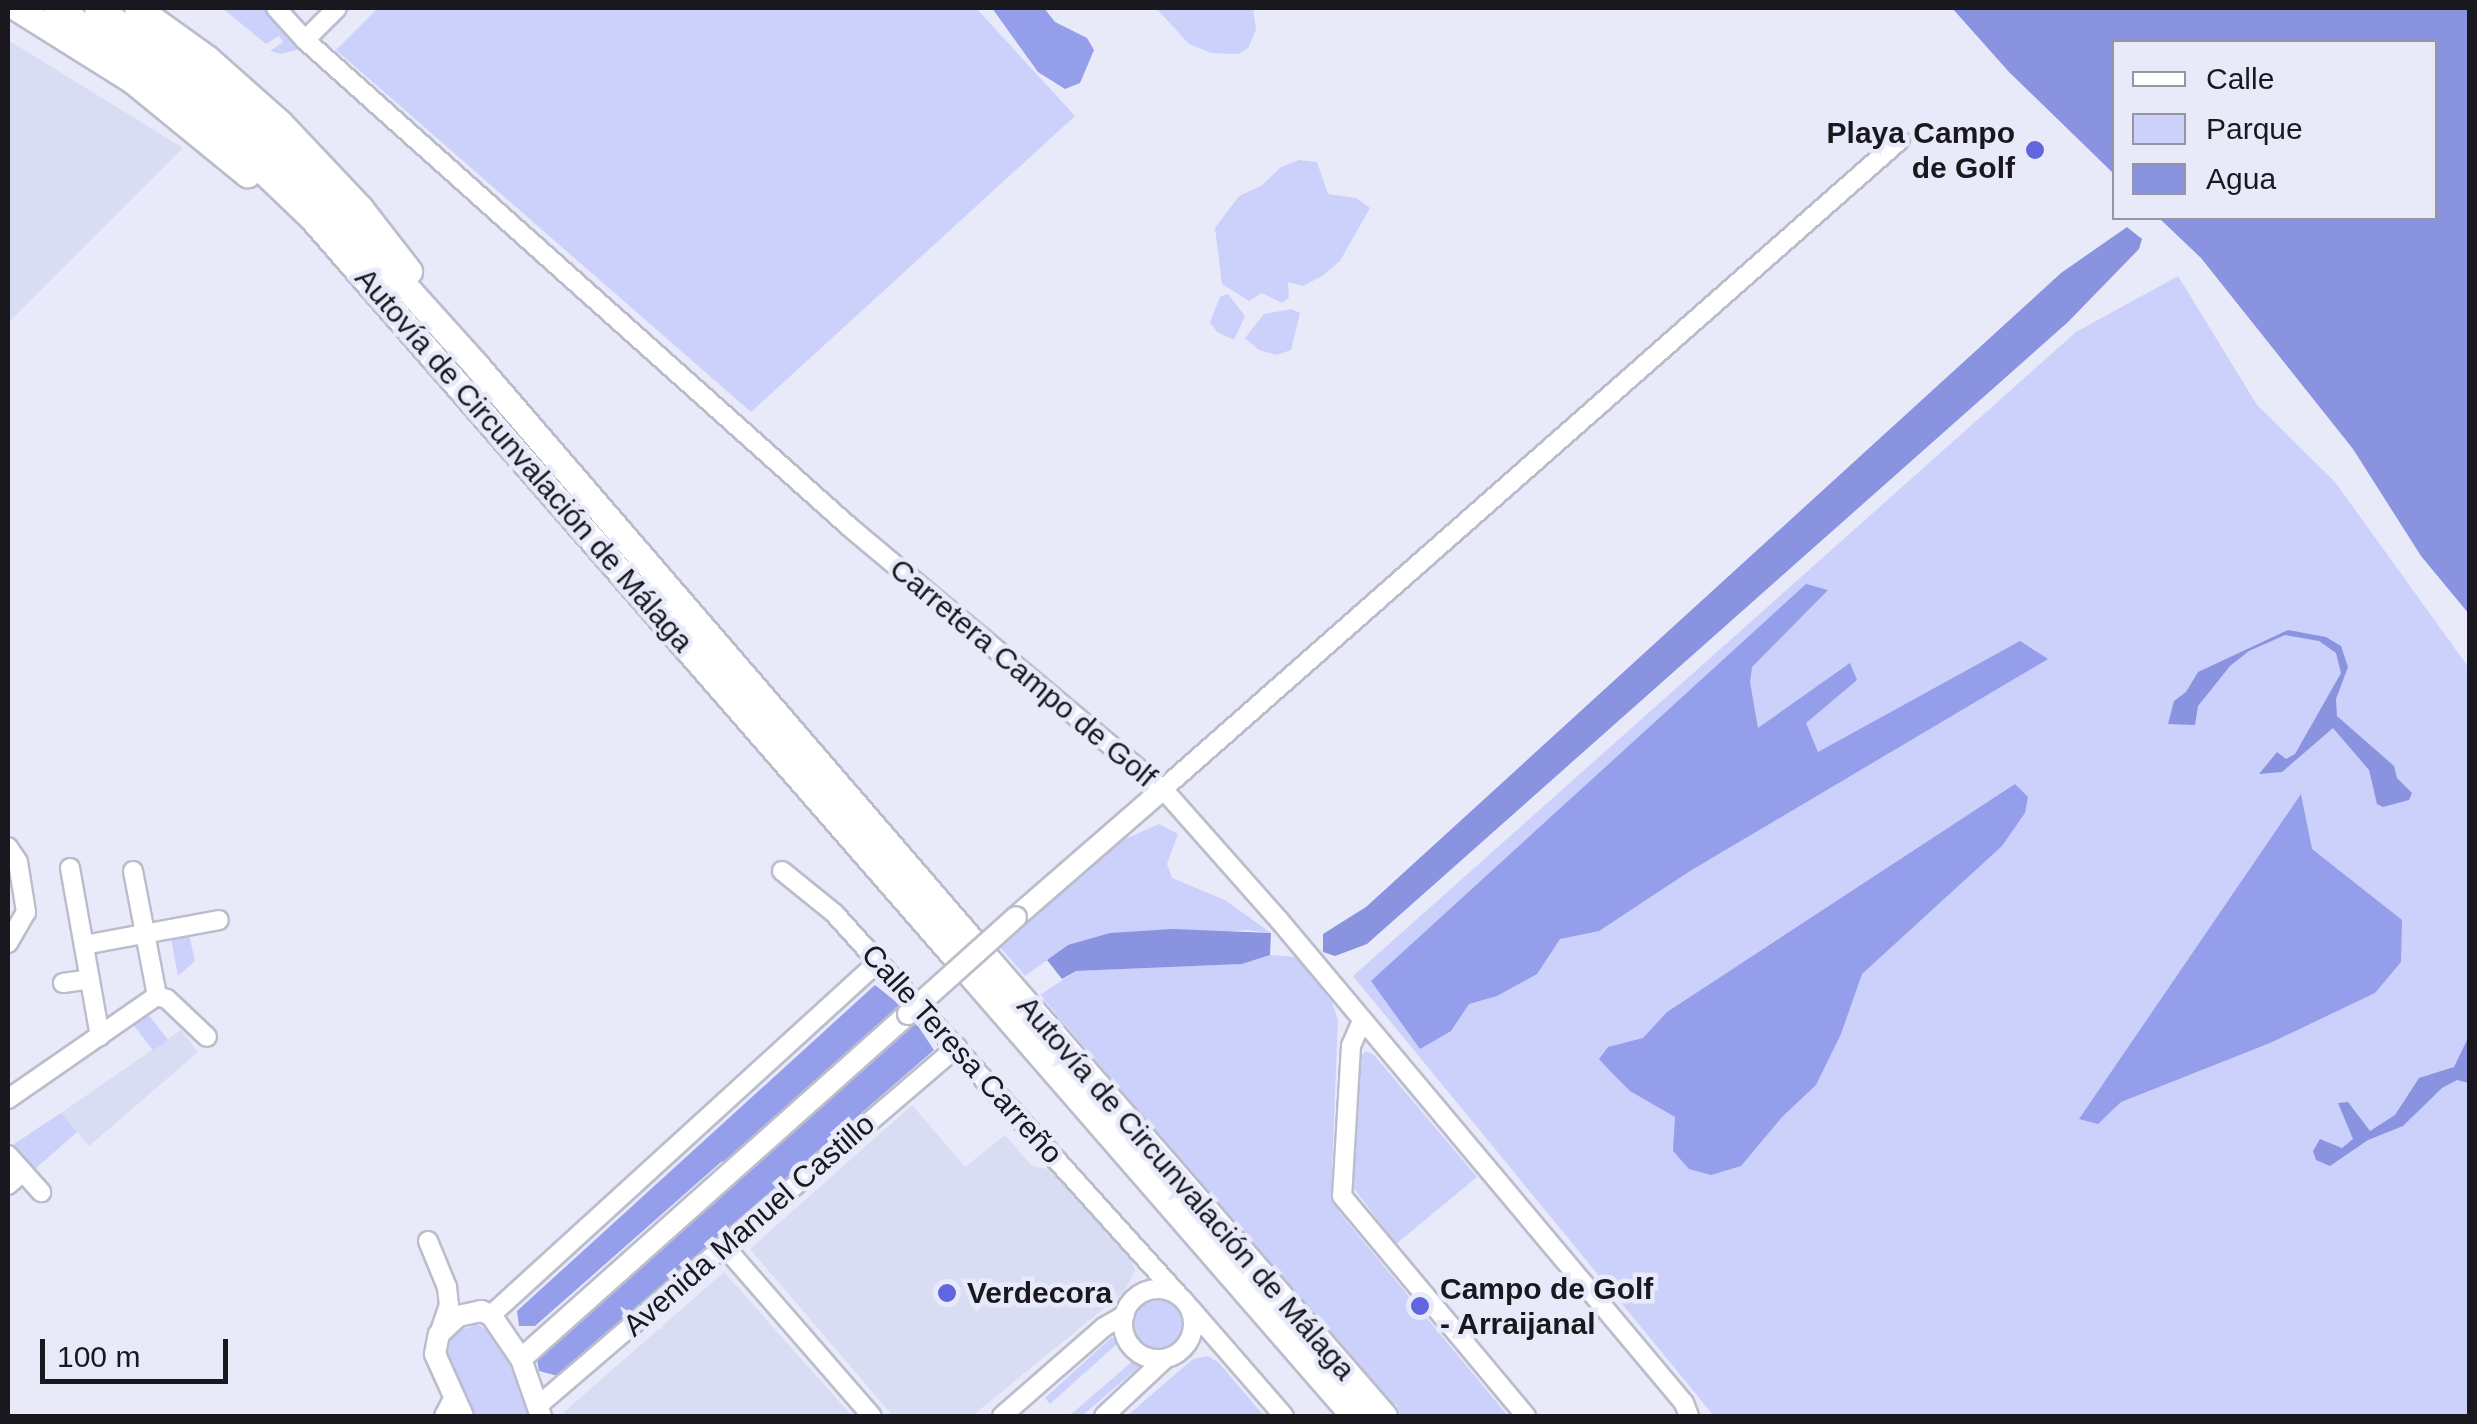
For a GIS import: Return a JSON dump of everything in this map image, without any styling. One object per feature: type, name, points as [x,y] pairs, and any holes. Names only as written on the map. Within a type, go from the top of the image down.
[{"type":"highway","points":[[17,8],[132,80],[262,187],[397,328],[421,341]]},
{"type":"highway","name":"Autovía de Circunvalación de Málaga","points":[[56,8],[136,60],[232,138],[313,218],[961,947],[475,364],[291,162],[208,86],[97,8]]},
{"type":"highway","points":[[137,8],[235,82],[329,172],[458,335],[475,364]]},
{"type":"highway","points":[[8,18],[132,80]]},
{"type":"highway","name":"Autovía de Circunvalación de Málaga","points":[[1354,1416],[979,968],[1384,1416]]},
{"type":"main road","name":"Avenida Manuel Castillo","points":[[521,1359],[1162,788]]},
{"type":"main road","points":[[458,1407],[435,1354],[439,1334],[458,1316],[486,1313],[521,1359],[541,1410]]},
{"type":"street","name":"Carretera Campo de Golf","points":[[276,8],[305,40],[852,530],[1162,788],[1684,1403],[1690,1416]]},
{"type":"street","points":[[305,40],[336,8]]},
{"type":"street","points":[[1162,788],[1900,140]]},
{"type":"street","points":[[8,847],[18,862],[26,912],[8,944]]},
{"type":"street","points":[[70,868],[100,1036]]},
{"type":"street","points":[[134,871],[157,996]]},
{"type":"street","name":"Calle Teresa Carreño","points":[[782,871],[834,913],[1284,1416]]},
{"type":"street","points":[[84,946],[219,920]]},
{"type":"street","points":[[448,1288],[486,1313],[878,962]]},
{"type":"street","points":[[63,984],[90,979]]},
{"type":"street","points":[[8,1099],[157,996]]},
{"type":"street","points":[[157,996],[168,999],[206,1037]]},
{"type":"street","points":[[1362,1021],[1351,1046],[1342,1196],[1526,1416]]},
{"type":"street","name":"Avenida Manuel Castillo","points":[[541,1410],[724,1246],[958,1048]]},
{"type":"street","points":[[8,1155],[41,1192]]},
{"type":"street","points":[[8,1185],[22,1172]]},
{"type":"street","points":[[428,1242],[448,1288],[448,1305],[439,1334]]},
{"type":"street","points":[[1002,1416],[1104,1327],[1125,1315],[1137,1297],[1142,1266],[1133,1245]]},
{"type":"street","points":[[724,1246],[872,1416]]},
{"type":"street","points":[[1137,1297],[1158,1290],[1184,1302],[1193,1328],[1185,1347]]},
{"type":"street","points":[[1125,1315],[1126,1338],[1133,1348],[1153,1359],[1165,1359]]},
{"type":"street","points":[[1104,1416],[1165,1359],[1185,1347],[1217,1348],[1235,1360]]},
{"type":"street","points":[[444,1416],[458,1407]]},
{"type":"shaded area","points":[[992,8],[1044,8],[1055,22],[1087,38],[1094,50],[1080,83],[1065,89],[1038,72]]},
{"type":"shaded area","points":[[8,40],[183,148],[8,323]]},
{"type":"shaded area","points":[[1806,584],[1828,590],[1752,667],[1750,682],[1758,728],[1850,663],[1857,680],[1806,723],[1818,752],[2020,641],[2048,659],[1690,871],[1599,931],[1560,939],[1537,974],[1497,996],[1469,1004],[1451,1031],[1420,1049],[1371,981]]},
{"type":"shaded area","points":[[2015,784],[2028,797],[2025,813],[2002,846],[1862,974],[1841,1034],[1816,1085],[1782,1117],[1741,1166],[1711,1175],[1689,1169],[1673,1151],[1675,1117],[1630,1091],[1611,1072],[1599,1059],[1608,1047],[1643,1038],[1667,1012]]},
{"type":"shaded area","points":[[2301,794],[2312,849],[2402,920],[2401,962],[2375,993],[2270,1043],[2121,1102],[2098,1124],[2079,1119]]},
{"type":"shaded area","points":[[875,985],[900,1005],[732,1158],[721,1162],[535,1326],[519,1326],[517,1311]]},
{"type":"shaded area","points":[[916,1023],[934,1050],[558,1376],[539,1371],[537,1360],[542,1352]]},
{"type":"shaded area","points":[[181,1030],[198,1052],[89,1146],[61,1113]]},
{"type":"shaded area","points":[[912,1105],[965,1167],[1005,1135],[1032,1166],[1053,1170],[1131,1257],[1135,1271],[1124,1292],[972,1416],[893,1416],[750,1249]]},
{"type":"shaded area","points":[[724,1272],[852,1416],[563,1416],[564,1412]]},
{"type":"green space","points":[[222,8],[267,8],[304,48],[281,54],[270,51],[283,42],[279,36],[266,44]]},
{"type":"green space","points":[[378,8],[976,8],[1075,116],[751,412],[336,50]]},
{"type":"green space","points":[[1156,8],[1253,8],[1256,30],[1248,48],[1238,54],[1211,53],[1189,44]]},
{"type":"green space","points":[[1299,160],[1317,162],[1328,194],[1356,198],[1370,208],[1340,261],[1322,276],[1303,286],[1288,282],[1289,297],[1282,303],[1262,293],[1249,301],[1222,284],[1215,228],[1239,196],[1261,186],[1281,167]]},
{"type":"green space","points":[[2178,276],[2257,405],[2335,482],[2469,668],[2469,1416],[1714,1416],[1353,976],[2076,332]]},
{"type":"green space","points":[[1228,294],[1245,316],[1234,340],[1217,332],[1210,322],[1220,297]]},
{"type":"green space","points":[[1291,309],[1300,313],[1291,350],[1277,355],[1259,350],[1245,338],[1264,314]]},
{"type":"green space","points":[[1159,824],[1178,834],[1167,864],[1172,878],[1225,900],[1271,933],[1246,930],[1068,945],[1025,976],[1000,947],[1114,844]]},
{"type":"green space","points":[[188,930],[195,961],[178,976],[170,933]]},
{"type":"green space","points":[[1270,955],[1297,957],[1332,1002],[1338,1020],[1332,1172],[1339,1212],[1508,1416],[1401,1416],[1396,1404],[1389,1404],[1040,995],[1076,971],[1242,964]]},
{"type":"green space","points":[[144,1009],[168,1040],[153,1050],[130,1021]]},
{"type":"green space","points":[[1366,1051],[1374,1055],[1477,1177],[1396,1244],[1352,1186],[1358,1059]]},
{"type":"green space","points":[[61,1113],[77,1132],[35,1169],[14,1144]]},
{"type":"green space","points":[[1158,1300],[1176,1307],[1183,1325],[1176,1343],[1158,1350],[1140,1343],[1133,1325],[1140,1307]]},
{"type":"green space","points":[[477,1324],[496,1335],[532,1416],[470,1416],[445,1359],[445,1349],[456,1332]]},
{"type":"green space","points":[[1112,1337],[1118,1343],[1050,1404],[1045,1398]]},
{"type":"green space","points":[[1208,1356],[1219,1363],[1264,1416],[1127,1416],[1193,1359]]},
{"type":"green space","points":[[1134,1360],[1140,1366],[1082,1416],[1069,1416]]},
{"type":"water","points":[[1952,8],[2469,8],[2469,614],[2421,556],[2353,449],[2201,258],[2161,220],[2437,220],[2437,40],[2112,40],[2112,172],[2009,72]]},
{"type":"water","points":[[2127,227],[2142,239],[2139,249],[2068,322],[1367,944],[1335,956],[1323,952],[1323,934],[1366,907],[2061,273]]},
{"type":"water","points":[[2288,630],[2326,637],[2341,646],[2348,667],[2336,699],[2337,716],[2394,766],[2397,778],[2412,793],[2409,800],[2383,807],[2377,804],[2369,770],[2333,728],[2282,772],[2259,774],[2277,752],[2286,759],[2295,754],[2341,673],[2336,653],[2319,641],[2285,635],[2249,651],[2230,666],[2198,706],[2195,725],[2168,724],[2174,701],[2186,692],[2198,672]]},
{"type":"water","points":[[1173,929],[1271,933],[1270,955],[1242,964],[1076,971],[1062,979],[1047,960],[1068,945],[1110,933]]},
{"type":"water","points":[[2469,1036],[2469,1083],[2457,1080],[2442,1088],[2403,1126],[2368,1140],[2330,1166],[2316,1160],[2313,1151],[2320,1139],[2342,1148],[2353,1139],[2338,1103],[2348,1102],[2370,1131],[2395,1115],[2419,1078],[2454,1067]]},
{"type":"place","name":"Playa Campo de Golf","points":[[2035,150]]},
{"type":"place","name":"Verdecora","points":[[947,1293]]},
{"type":"place","name":"Campo de Golf - Arraijanal","points":[[1420,1306]]}]
